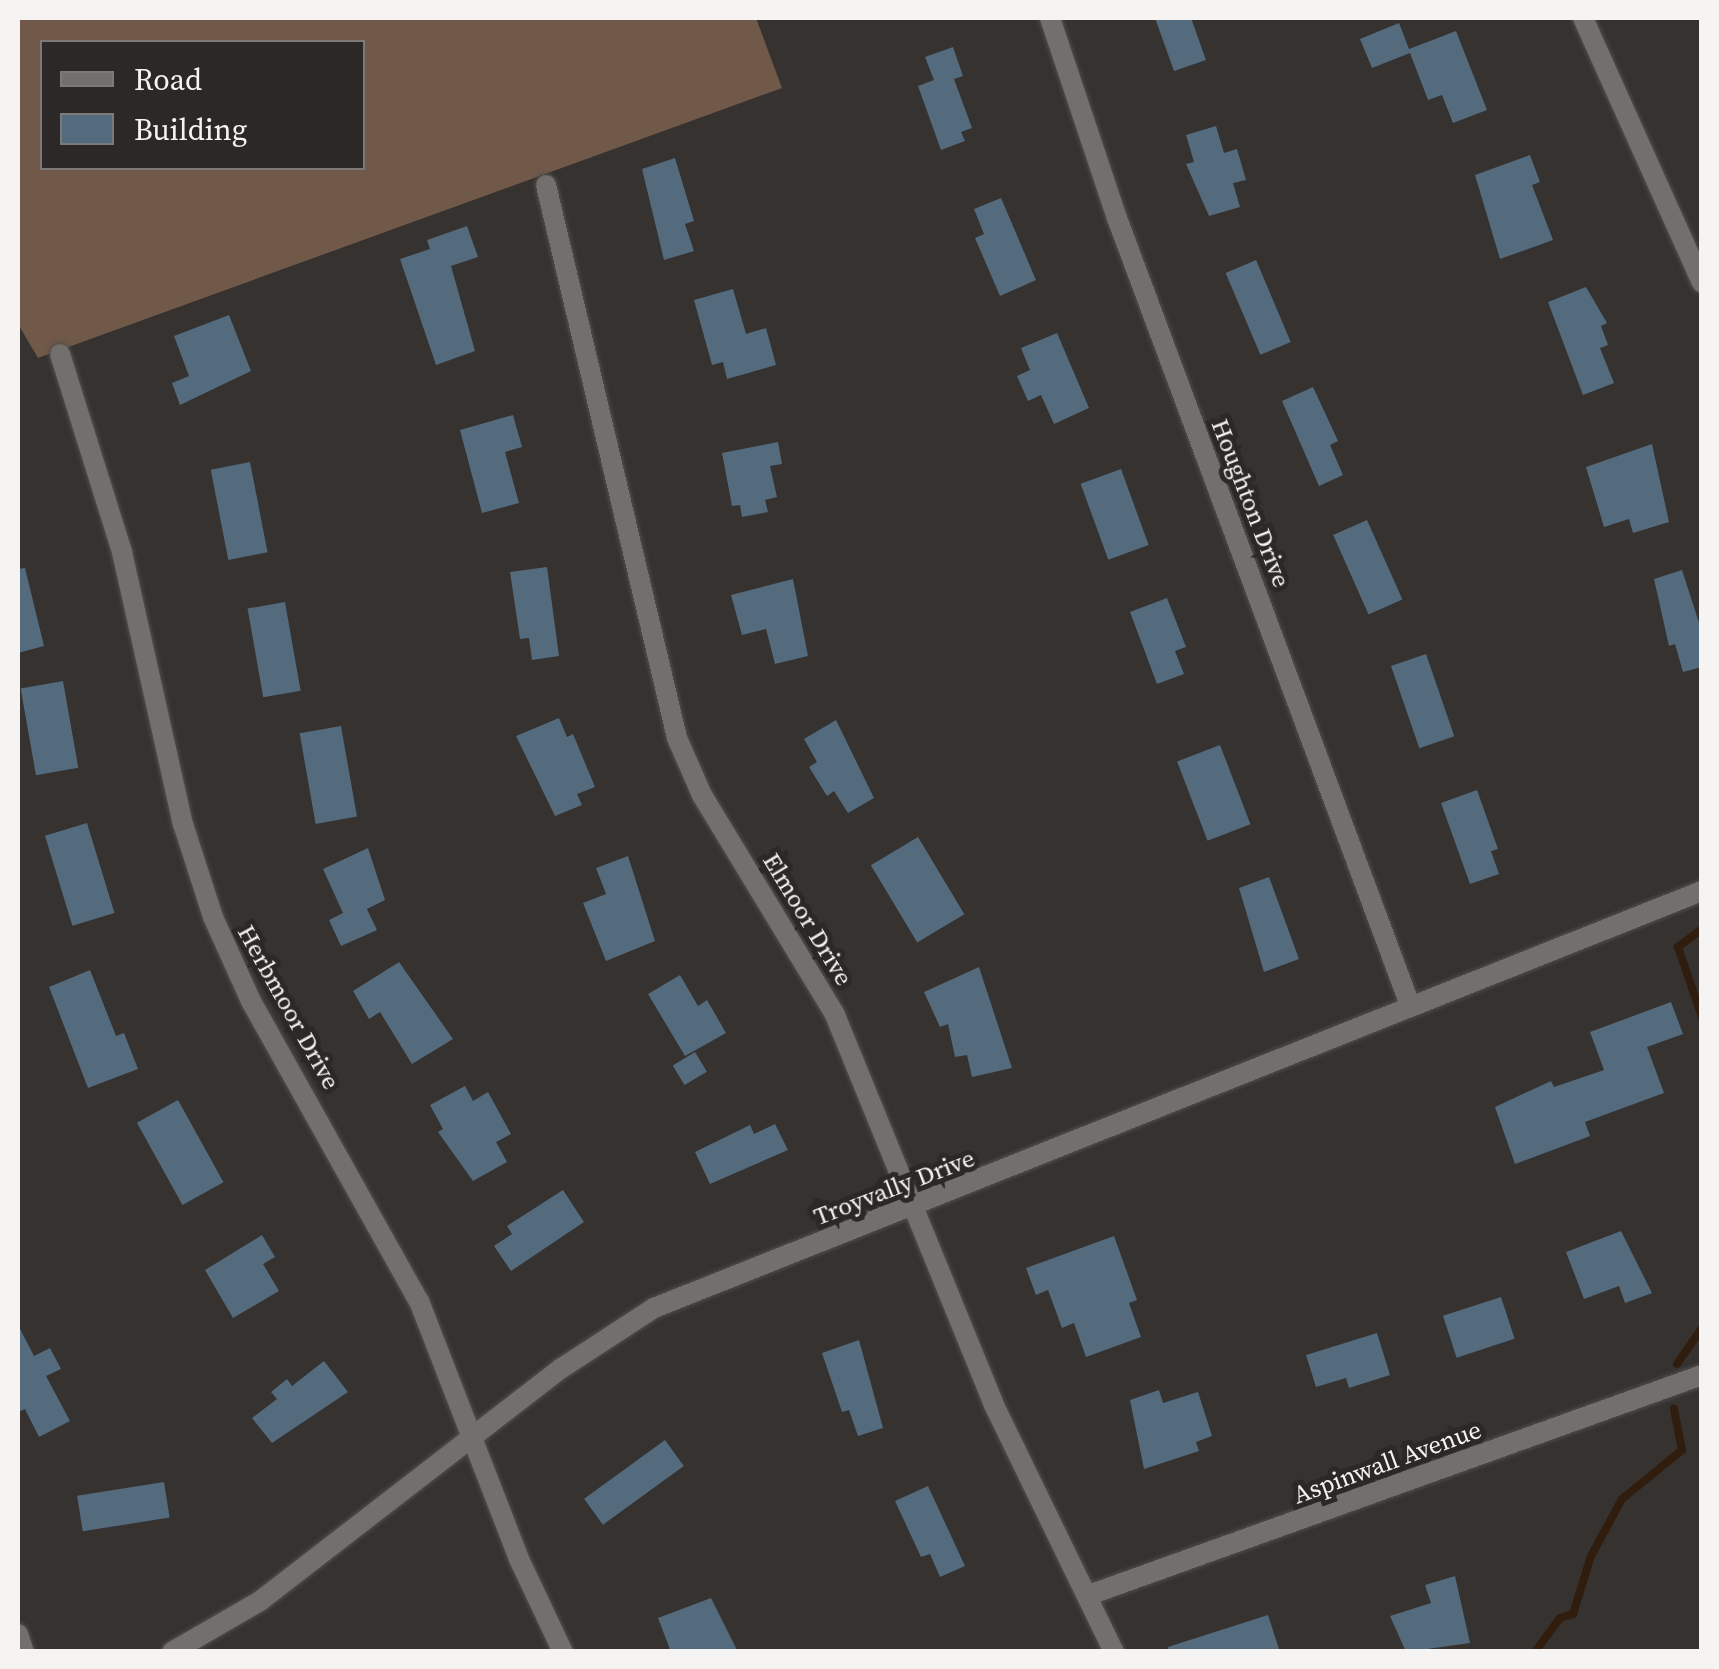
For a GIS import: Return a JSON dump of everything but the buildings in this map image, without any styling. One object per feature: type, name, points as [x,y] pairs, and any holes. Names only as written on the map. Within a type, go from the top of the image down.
[{"type":"street","name":"Houghton Drive","points":[[1050,18],[1117,218],[1410,1005]]},
{"type":"street","points":[[1583,18],[1701,280]]},
{"type":"street","name":"Elmoor Drive","points":[[546,184],[677,738],[702,794],[835,1015],[999,1416],[1114,1652]]},
{"type":"street","name":"Herbmoor Drive","points":[[60,354],[122,552],[183,824],[213,917],[251,1000],[386,1234],[473,1436],[519,1559],[564,1652]]},
{"type":"street","name":"Troyvally Drive","points":[[172,1652],[260,1601],[608,1334],[654,1308],[916,1208],[1410,1005],[1702,891]]},
{"type":"street","name":"Aspinwall Avenue","points":[[1089,1595],[1702,1376]]},
{"type":"street","points":[[18,1634],[24,1652]]},
{"type":"shaded area","points":[[18,18],[756,18],[782,88],[38,358],[18,324]]},
{"type":"waterway","points":[[1702,929],[1678,947],[1702,1017]]},
{"type":"waterway","points":[[1677,1364],[1702,1328]]},
{"type":"waterway","points":[[1535,1652],[1560,1618],[1573,1614],[1591,1556],[1622,1499],[1682,1450],[1674,1409]]}]
